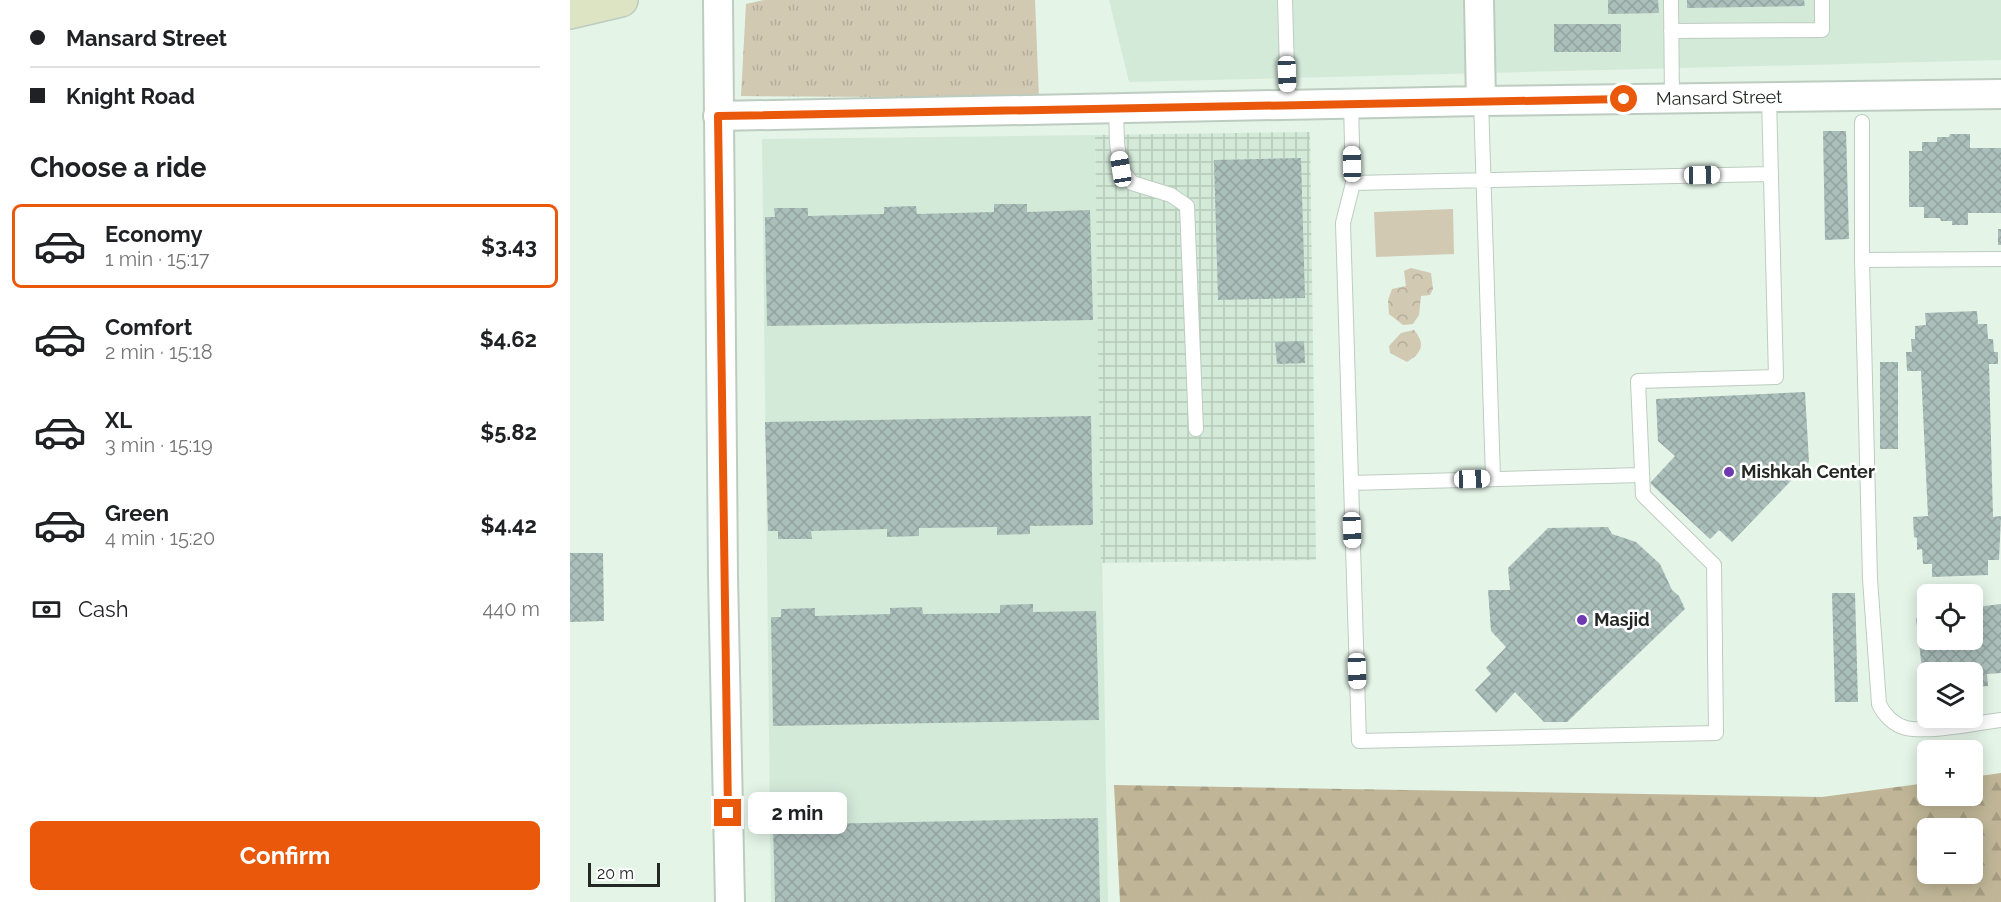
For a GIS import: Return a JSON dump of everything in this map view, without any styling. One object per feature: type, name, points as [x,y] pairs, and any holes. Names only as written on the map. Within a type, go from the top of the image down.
[{"type":"main road","points":[[570,12],[621,0]]},
{"type":"street","points":[[718,0],[723,369],[723,577],[730,902]]},
{"type":"street","points":[[1479,0],[1481,101]]},
{"type":"street","name":"Mansard Street","points":[[718,116],[1481,101],[2001,94]]},
{"type":"lane","points":[[1285,0],[1288,105]]},
{"type":"lane","points":[[1671,0],[1672,99]]},
{"type":"lane","points":[[1671,31],[1822,30],[1822,0]]},
{"type":"lane","points":[[1351,104],[1353,183],[1343,223],[1359,741],[1716,733],[1714,565],[1643,495],[1638,381],[1776,377],[1769,97]]},
{"type":"lane","points":[[1481,101],[1493,478]]},
{"type":"lane","points":[[1116,108],[1117,143],[1121,169],[1132,183],[1171,195],[1187,206],[1196,429]]},
{"type":"lane","points":[[1862,122],[1862,260],[1870,579],[1879,704],[1884,714],[1908,729],[1932,729],[2001,720]]},
{"type":"lane","points":[[1353,183],[1771,174]]},
{"type":"lane","points":[[1862,260],[2001,260]]},
{"type":"lane","points":[[1351,483],[1641,476]]},
{"type":"shaded area","points":[[1109,0],[2001,0],[2001,60],[1129,82]]},
{"type":"shaded area","points":[[1310,132],[1316,560],[1101,563],[1095,135]]},
{"type":"shaded area","points":[[1095,135],[1108,902],[771,902],[762,139]]},
{"type":"green space","points":[[764,0],[1035,0],[1039,98],[741,96],[746,4]]},
{"type":"green space","points":[[1453,209],[1454,254],[1376,257],[1374,212]]},
{"type":"green space","points":[[1411,268],[1431,273],[1433,289],[1430,295],[1421,296],[1419,315],[1413,324],[1403,325],[1389,314],[1388,300],[1392,289],[1406,286],[1404,271]]},
{"type":"green space","points":[[1414,330],[1421,344],[1416,355],[1407,362],[1390,353],[1389,346],[1401,333]]},
{"type":"green space","points":[[2001,773],[2001,902],[1120,902],[1114,785],[1822,797],[1917,784],[1917,806],[1983,806],[1983,776]]},
{"type":"building","points":[[1608,0],[1658,0],[1659,13],[1608,14]]},
{"type":"building","points":[[1687,0],[1804,0],[1805,6],[1687,8]]},
{"type":"building","points":[[1554,24],[1621,24],[1621,52],[1554,52]]},
{"type":"building","points":[[1823,131],[1846,131],[1849,239],[1825,240]]},
{"type":"building","points":[[1950,134],[1970,134],[1970,148],[2001,148],[2001,213],[1968,213],[1968,225],[1952,225],[1952,221],[1941,221],[1940,218],[1924,218],[1924,207],[1909,207],[1909,151],[1922,151],[1922,142],[1937,142],[1937,137],[1949,137]]},
{"type":"building","points":[[1301,158],[1305,298],[1218,300],[1214,160]]},
{"type":"building","points":[[994,204],[1027,204],[1027,212],[1090,210],[1093,320],[767,326],[765,217],[775,217],[774,208],[808,208],[808,216],[884,214],[884,207],[916,206],[917,214],[994,212]]},
{"type":"building","points":[[1998,229],[2001,229],[2001,245],[1998,245]]},
{"type":"building","points":[[1977,311],[1978,324],[1987,324],[1988,339],[1993,339],[1994,352],[1998,352],[1998,364],[1989,364],[1993,517],[2001,516],[1999,560],[1988,560],[1988,575],[1932,577],[1932,564],[1923,564],[1922,549],[1917,550],[1917,538],[1914,537],[1913,517],[1928,516],[1921,371],[1907,371],[1906,352],[1912,352],[1911,339],[1915,339],[1915,326],[1926,325],[1925,313]]},
{"type":"building","points":[[1304,341],[1305,363],[1277,364],[1275,342]]},
{"type":"building","points":[[1880,362],[1898,362],[1898,449],[1880,449]]},
{"type":"building","name":"Mishkah Center","points":[[1805,392],[1809,462],[1732,542],[1719,530],[1710,539],[1650,483],[1675,456],[1658,441],[1656,399]]},
{"type":"building","points":[[1091,416],[1093,525],[1030,526],[1030,534],[997,535],[997,527],[919,528],[919,536],[887,537],[887,529],[811,531],[812,539],[778,539],[778,531],[768,531],[765,422]]},
{"type":"building","name":"Masjid","points":[[1608,527],[1612,534],[1636,542],[1660,564],[1672,590],[1679,596],[1685,609],[1567,722],[1544,722],[1515,692],[1496,713],[1475,690],[1491,674],[1486,668],[1506,647],[1491,631],[1488,590],[1510,590],[1508,568],[1548,528]]},
{"type":"building","points":[[570,553],[603,553],[604,621],[570,622]]},
{"type":"building","points":[[1832,593],[1855,593],[1858,702],[1835,702]]},
{"type":"building","points":[[1033,604],[1033,612],[1096,611],[1099,720],[773,726],[771,617],[781,617],[781,609],[815,608],[815,616],[890,614],[890,608],[922,607],[923,614],[1000,613],[1000,605]]},
{"type":"building","points":[[2001,604],[2001,673],[1987,674],[1988,686],[1983,686],[1983,662],[1921,662],[1920,650],[1983,650],[1983,606]]},
{"type":"building","points":[[1098,818],[1100,902],[775,902],[773,825]]},
{"type":"place","name":"Mishkah Center","points":[[1729,472]]},
{"type":"place","name":"Masjid","points":[[1582,620]]},
{"type":"route","points":[[728,813],[718,116],[1624,99]]}]
